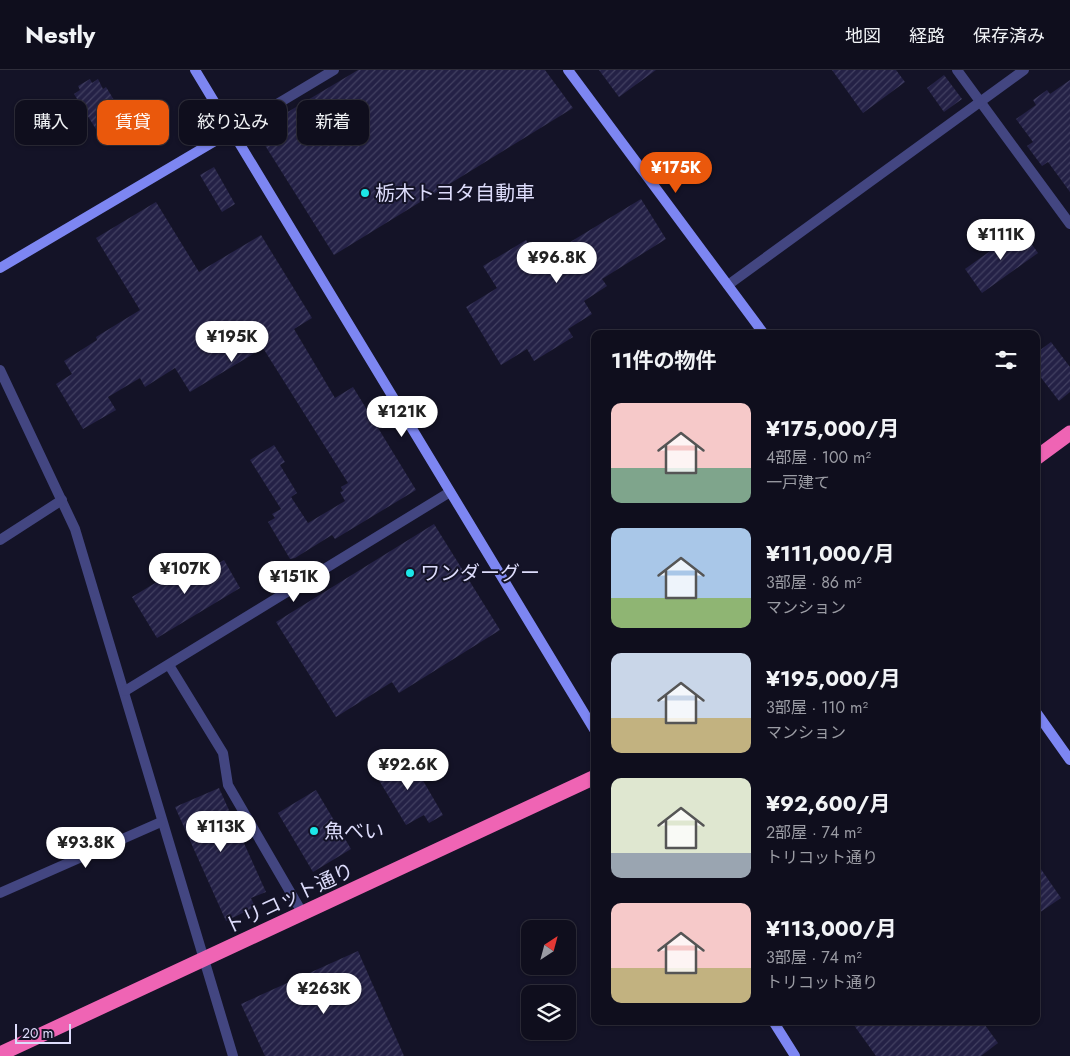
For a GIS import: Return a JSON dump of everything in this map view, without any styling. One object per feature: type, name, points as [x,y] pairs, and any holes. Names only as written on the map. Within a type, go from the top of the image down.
[{"type":"highway","points":[[1040,455],[1070,434]]},
{"type":"highway","name":"トリコット通り","points":[[0,1054],[591,779]]},
{"type":"street","points":[[195,70],[213,100]]},
{"type":"street","points":[[284,100],[334,70]]},
{"type":"street","points":[[568,70],[761,330]]},
{"type":"street","points":[[957,70],[1070,224]]},
{"type":"street","points":[[728,285],[1024,70]]},
{"type":"street","points":[[0,268],[208,145]]},
{"type":"street","points":[[240,145],[591,724]]},
{"type":"street","points":[[0,370],[75,530],[124,691],[161,822],[205,958],[233,1056]]},
{"type":"street","points":[[124,691],[450,492]]},
{"type":"street","points":[[0,540],[62,500]]},
{"type":"street","points":[[169,665],[223,753],[228,786],[302,914]]},
{"type":"street","points":[[1040,718],[1070,760]]},
{"type":"street","points":[[1,890],[161,822]]},
{"type":"street","points":[[776,1025],[795,1056]]},
{"type":"building","name":"栃木トヨタ自動車","points":[[358,70],[545,70],[573,108],[334,255],[265,145],[287,145],[287,112],[297,106],[297,145],[369,145],[369,100],[308,100]]},
{"type":"building","points":[[599,70],[656,70],[619,97]]},
{"type":"building","points":[[832,70],[896,70],[905,82],[863,113]]},
{"type":"building","points":[[944,75],[962,99],[944,112],[927,88]]},
{"type":"building","points":[[90,79],[92,83],[98,79],[103,89],[106,87],[114,100],[97,100],[97,131],[87,115],[87,100],[78,100],[74,94],[80,90],[78,86]]},
{"type":"building","points":[[1070,80],[1070,192],[1048,162],[1042,166],[1027,146],[1033,142],[1016,119],[1036,105],[1033,100],[1047,90],[1050,94]]},
{"type":"building","points":[[214,167],[235,204],[222,212],[200,175]]},
{"type":"building","points":[[641,199],[666,239],[602,279],[607,286],[584,301],[592,314],[568,329],[573,337],[534,361],[527,349],[501,365],[466,307],[497,288],[483,266],[526,240],[539,261]]},
{"type":"building","points":[[156,202],[199,272],[261,235],[312,318],[294,329],[335,398],[353,387],[416,490],[335,539],[332,535],[295,558],[290,559],[268,522],[275,518],[272,514],[281,509],[250,460],[274,445],[285,462],[280,465],[297,493],[291,497],[308,523],[345,501],[340,492],[343,491],[341,487],[348,483],[263,348],[190,392],[175,368],[145,387],[140,378],[108,397],[116,410],[83,429],[56,384],[72,374],[64,361],[97,340],[96,337],[140,310],[96,238]]},
{"type":"building","points":[[1021,229],[1038,253],[982,293],[965,269]]},
{"type":"building","points":[[1051,342],[1070,367],[1070,392],[1059,401],[1040,376],[1040,350]]},
{"type":"building","name":"ワンダーグー","points":[[434,524],[500,630],[399,693],[392,682],[336,717],[276,622]]},
{"type":"building","points":[[209,556],[214,566],[224,560],[240,588],[157,638],[132,597],[160,580],[162,583]]},
{"type":"building","points":[[407,753],[443,815],[429,823],[424,815],[406,825],[374,772]]},
{"type":"building","points":[[219,788],[266,892],[251,898],[255,907],[226,921],[175,807]]},
{"type":"building","name":"魚べい","points":[[316,790],[351,849],[313,872],[278,813]]},
{"type":"building","points":[[1040,868],[1061,898],[1040,912]]},
{"type":"building","points":[[358,951],[404,1056],[265,1056],[241,1004]]},
{"type":"building","points":[[854,1025],[985,1025],[998,1043],[981,1056],[876,1056]]},
{"type":"place","name":"栃木トヨタ自動車","points":[[365,193]]},
{"type":"place","name":"ワンダーグー","points":[[410,573]]},
{"type":"place","name":"魚べい","points":[[314,831]]}]
